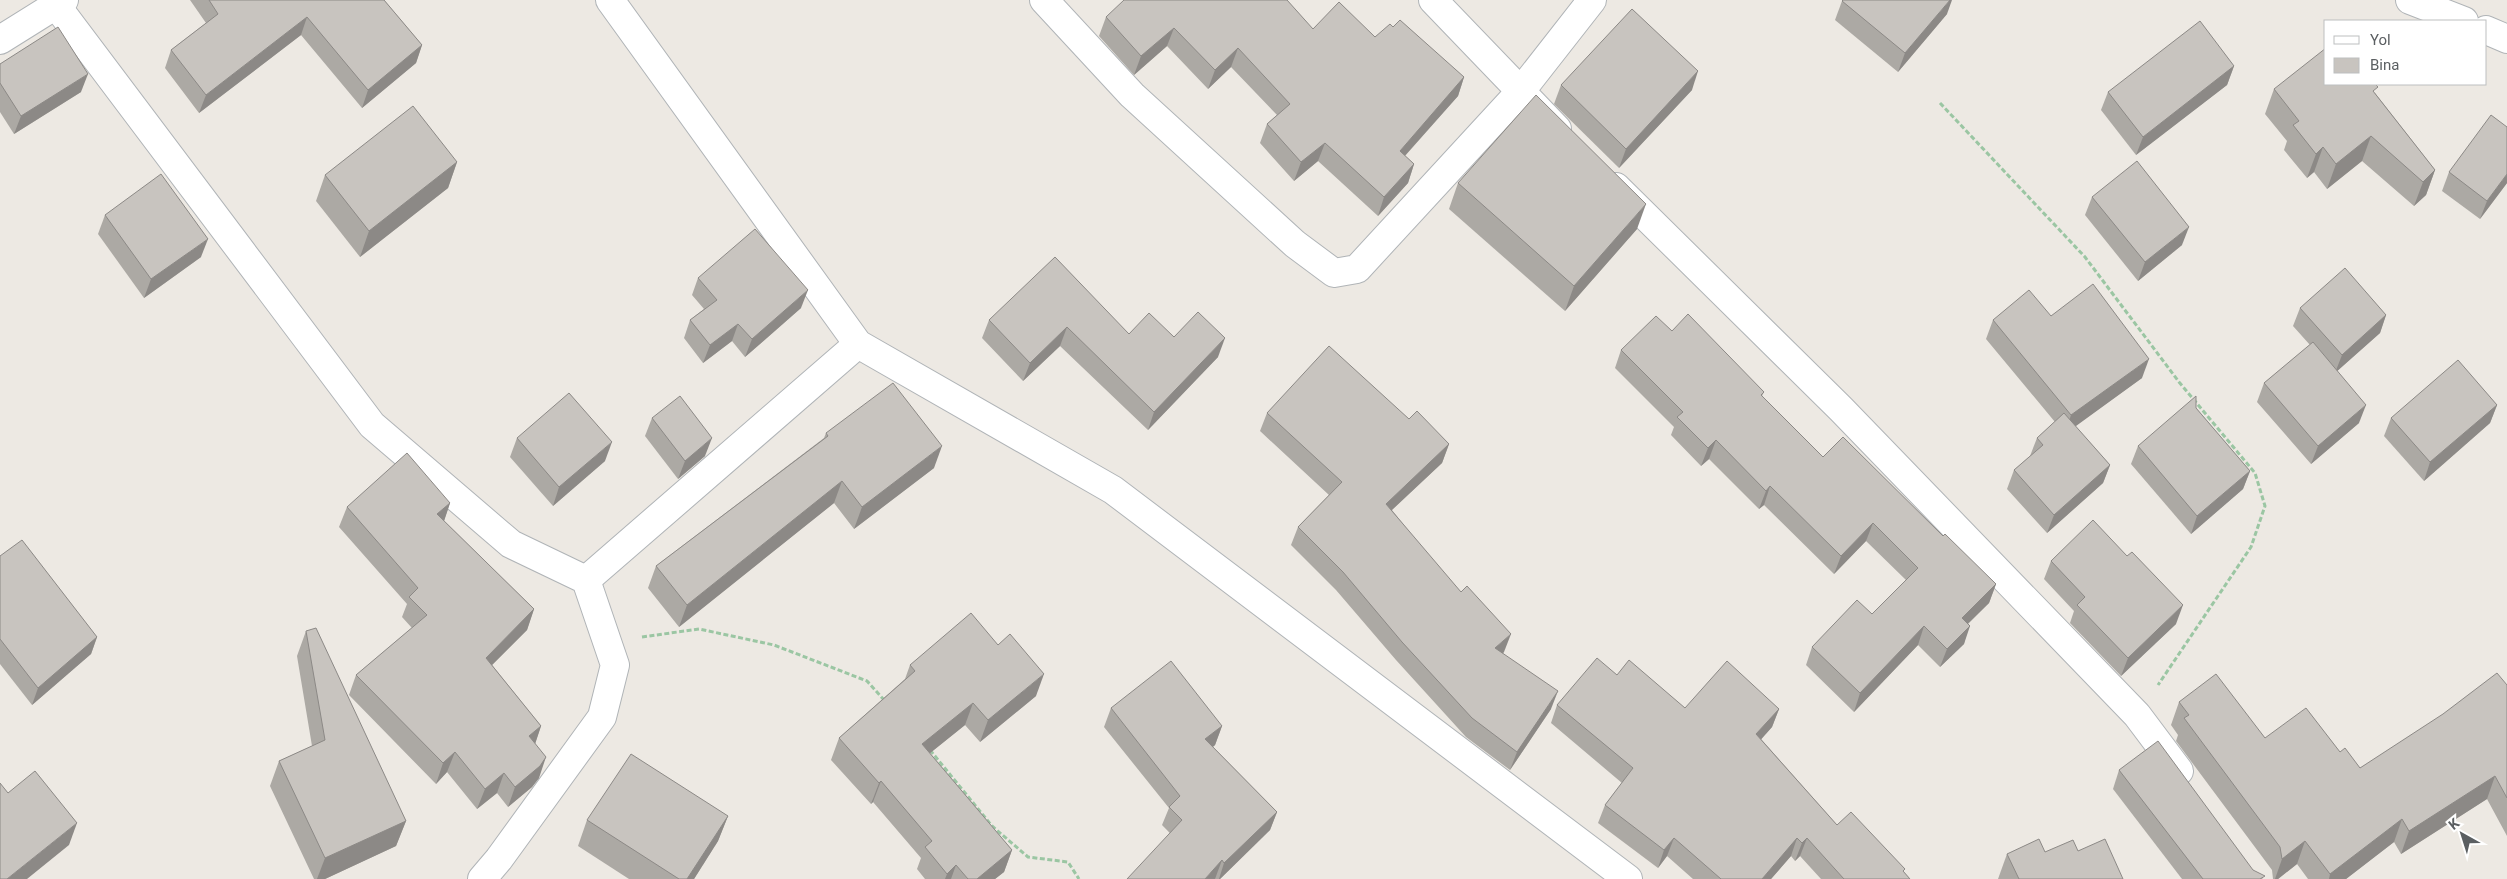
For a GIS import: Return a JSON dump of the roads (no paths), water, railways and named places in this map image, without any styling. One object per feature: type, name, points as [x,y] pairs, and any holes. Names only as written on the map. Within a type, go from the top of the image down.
[{"type":"street","points":[[610,0],[858,344],[1113,490],[1628,879]]},
{"type":"street","points":[[1044,0],[1132,95],[1295,244],[1334,273],[1357,269],[1520,92],[1592,0]]},
{"type":"street","points":[[1433,0],[1520,92],[1576,147]]},
{"type":"street","points":[[2410,0],[2461,20]]},
{"type":"street","points":[[3,32],[60,2],[372,424],[511,544],[586,580],[615,665],[602,717],[499,859],[482,879]]},
{"type":"street","points":[[2487,30],[2507,38]]},
{"type":"street","points":[[1597,168],[1841,409],[2137,714],[2195,793]]},
{"type":"street","points":[[586,580],[858,344]]}]
